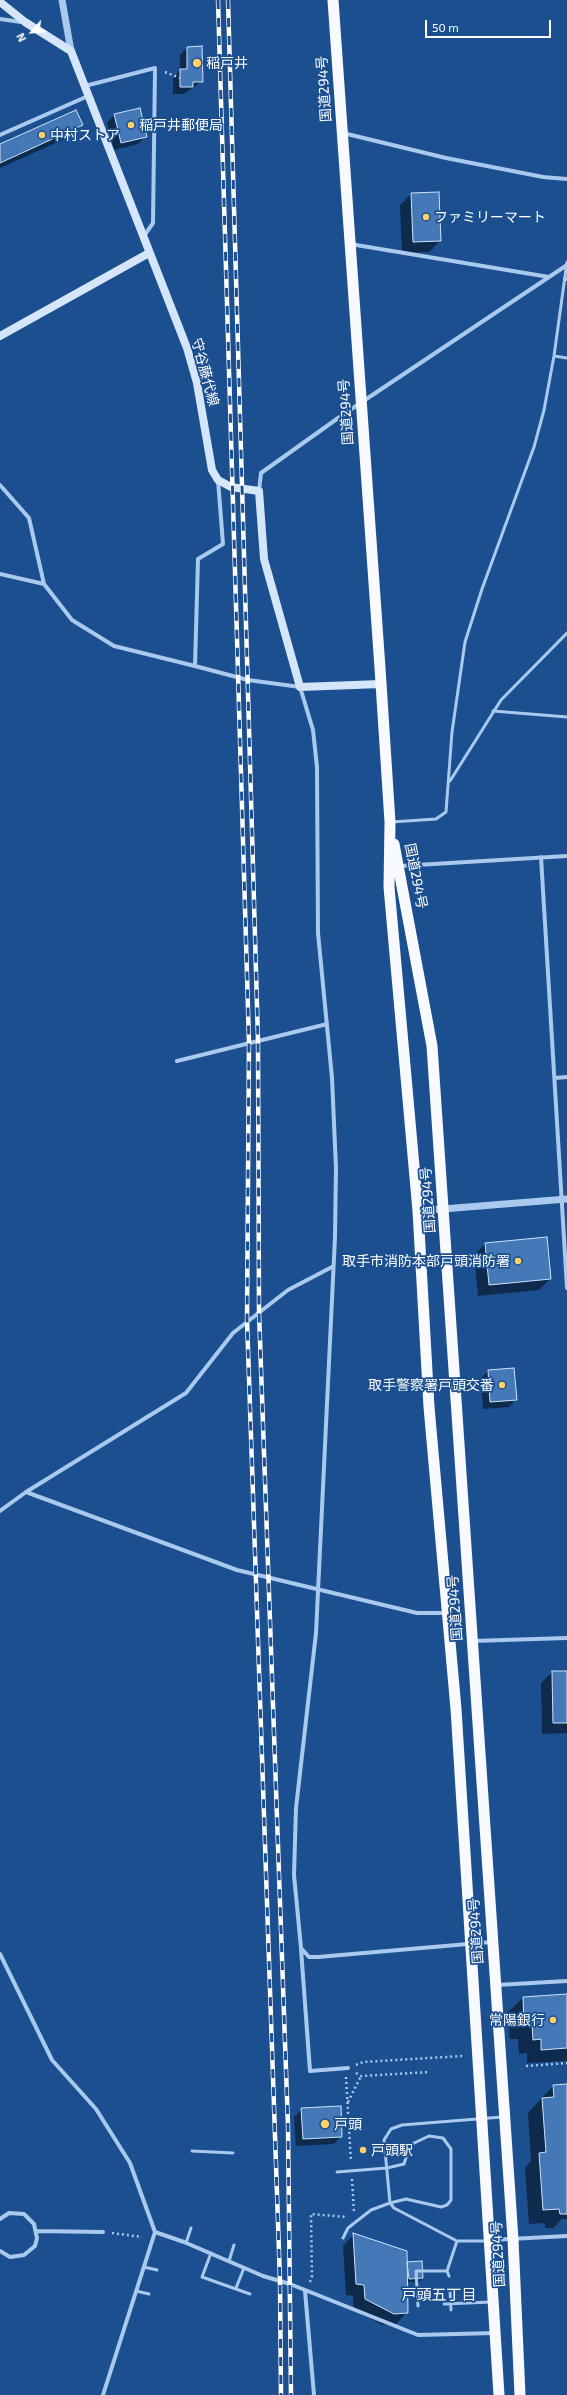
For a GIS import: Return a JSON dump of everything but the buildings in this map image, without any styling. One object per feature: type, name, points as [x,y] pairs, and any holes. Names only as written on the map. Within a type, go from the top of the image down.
[{"type":"highway","name":"国道294号","points":[[333,0],[360,403],[394,866],[432,1046],[445,1210],[494,1985],[513,2239],[520,2395]]},
{"type":"highway","name":"国道294号","points":[[394,866],[389,887],[418,1211],[430,1407],[456,1709],[480,2118],[499,2395]]},
{"type":"main road","points":[[0,2],[25,22],[71,51]]},
{"type":"main road","name":"守谷藤代線","points":[[71,51],[187,348],[197,383],[212,470],[218,480]]},
{"type":"main road","points":[[0,336],[149,253]]},
{"type":"main road","points":[[218,480],[231,487],[259,491],[264,559],[300,687],[381,684]]},
{"type":"street","points":[[62,0],[71,51]]},
{"type":"street","points":[[0,20],[25,22]]},
{"type":"street","points":[[84,86],[155,68],[153,223],[143,237]]},
{"type":"street","points":[[0,134],[88,96]]},
{"type":"street","points":[[342,133],[446,158],[543,177],[567,179]]},
{"type":"street","points":[[350,244],[550,277]]},
{"type":"street","points":[[259,491],[261,473],[360,403],[550,277],[567,264]]},
{"type":"street","points":[[195,666],[198,558],[223,544],[218,480]]},
{"type":"street","points":[[0,485],[29,518],[35,553],[44,584],[72,620],[114,646],[248,680],[300,687],[313,730],[317,767],[318,933],[327,1024],[336,1168],[319,1591],[316,1633],[296,1808],[294,1875],[310,2071],[348,2068]]},
{"type":"street","points":[[0,574],[44,584]]},
{"type":"street","points":[[394,866],[567,856]]},
{"type":"street","points":[[541,857],[564,1200],[567,1288]]},
{"type":"street","points":[[177,1061],[327,1024]]},
{"type":"street","points":[[555,1078],[567,1077]]},
{"type":"street","points":[[418,1211],[564,1200]]},
{"type":"street","points":[[0,1511],[26,1492],[186,1393],[233,1332],[288,1290],[332,1268]]},
{"type":"street","points":[[26,1492],[237,1570],[319,1591],[417,1613],[447,1614]]},
{"type":"street","points":[[472,1641],[567,1638]]},
{"type":"street","points":[[301,1948],[309,1957],[318,1957],[492,1942]]},
{"type":"street","points":[[0,1954],[52,2060],[96,2109],[130,2163],[155,2232],[103,2395]]},
{"type":"street","points":[[494,1985],[567,1980]]},
{"type":"street","points":[[0,2219],[9,2213],[24,2214],[34,2224],[37,2238],[35,2246],[24,2256],[10,2257],[0,2251]]},
{"type":"street","points":[[36,2231],[103,2232]]},
{"type":"street","points":[[155,2232],[418,2335],[495,2332]]},
{"type":"street","points":[[489,2241],[567,2236]]},
{"type":"street","points":[[305,2291],[314,2395]]},
{"type":"lane","points":[[390,822],[436,819],[446,812],[452,732],[465,642],[482,589],[534,448],[554,356],[567,264]]},
{"type":"lane","points":[[554,356],[567,358]]},
{"type":"lane","points":[[449,782],[493,711],[567,633]]},
{"type":"lane","points":[[493,711],[567,717]]},
{"type":"lane","points":[[489,2241],[457,2242],[402,2214],[390,2202],[384,2140],[391,2129],[402,2125],[504,2116]]},
{"type":"lane","points":[[336,2172],[387,2168],[404,2164],[410,2145],[429,2136],[443,2138],[451,2149],[451,2200],[447,2206],[441,2207],[406,2199],[390,2202],[371,2210],[348,2228],[343,2238]]},
{"type":"lane","points":[[192,2151],[233,2153]]},
{"type":"lane","points":[[186,2243],[191,2228]]},
{"type":"lane","points":[[449,2276],[447,2271],[457,2242]]},
{"type":"lane","points":[[229,2261],[234,2245]]},
{"type":"lane","points":[[210,2253],[202,2276],[250,2294]]},
{"type":"lane","points":[[144,2267],[157,2270]]},
{"type":"lane","points":[[236,2288],[244,2268]]},
{"type":"lane","points":[[418,2306],[416,2271],[447,2271]]},
{"type":"lane","points":[[136,2290],[149,2294]]},
{"type":"lane","points":[[450,2290],[451,2310]]},
{"type":"lane","points":[[444,2304],[493,2302]]},
{"type":"path","points":[[155,68],[180,78]]},
{"type":"path","points":[[348,2068],[363,2062],[462,2056]]},
{"type":"path","points":[[526,2066],[567,2063]]},
{"type":"path","points":[[348,2068],[360,2076],[430,2072]]},
{"type":"path","points":[[305,2291],[312,2276],[311,2214],[354,2218],[347,2103],[346,2077],[348,2068]]},
{"type":"path","points":[[347,2103],[360,2076]]},
{"type":"path","points":[[342,2122],[349,2122]]},
{"type":"path","points":[[103,2232],[152,2240]]},
{"type":"railway","points":[[218,0],[249,1042],[247,1320],[280,2281],[281,2395]]},
{"type":"railway","points":[[228,0],[258,1040],[259,1312],[288,2126],[291,2395]]},
{"type":"place","name":"稲戸井","points":[[197,63]]},
{"type":"place","name":"稲戸井郵便局","points":[[131,125]]},
{"type":"place","name":"中村ストア","points":[[42,135]]},
{"type":"place","name":"ファミリーマート","points":[[426,217]]},
{"type":"place","name":"取手市消防本部戸頭消防署","points":[[518,1261]]},
{"type":"place","name":"取手警察署戸頭交番","points":[[502,1385]]},
{"type":"place","name":"常陽銀行","points":[[553,2020]]},
{"type":"place","name":"戸頭","points":[[325,2124]]},
{"type":"place","name":"戸頭駅","points":[[363,2150]]},
{"type":"district","name":"戸頭五丁目","points":[[439,2295]]}]
